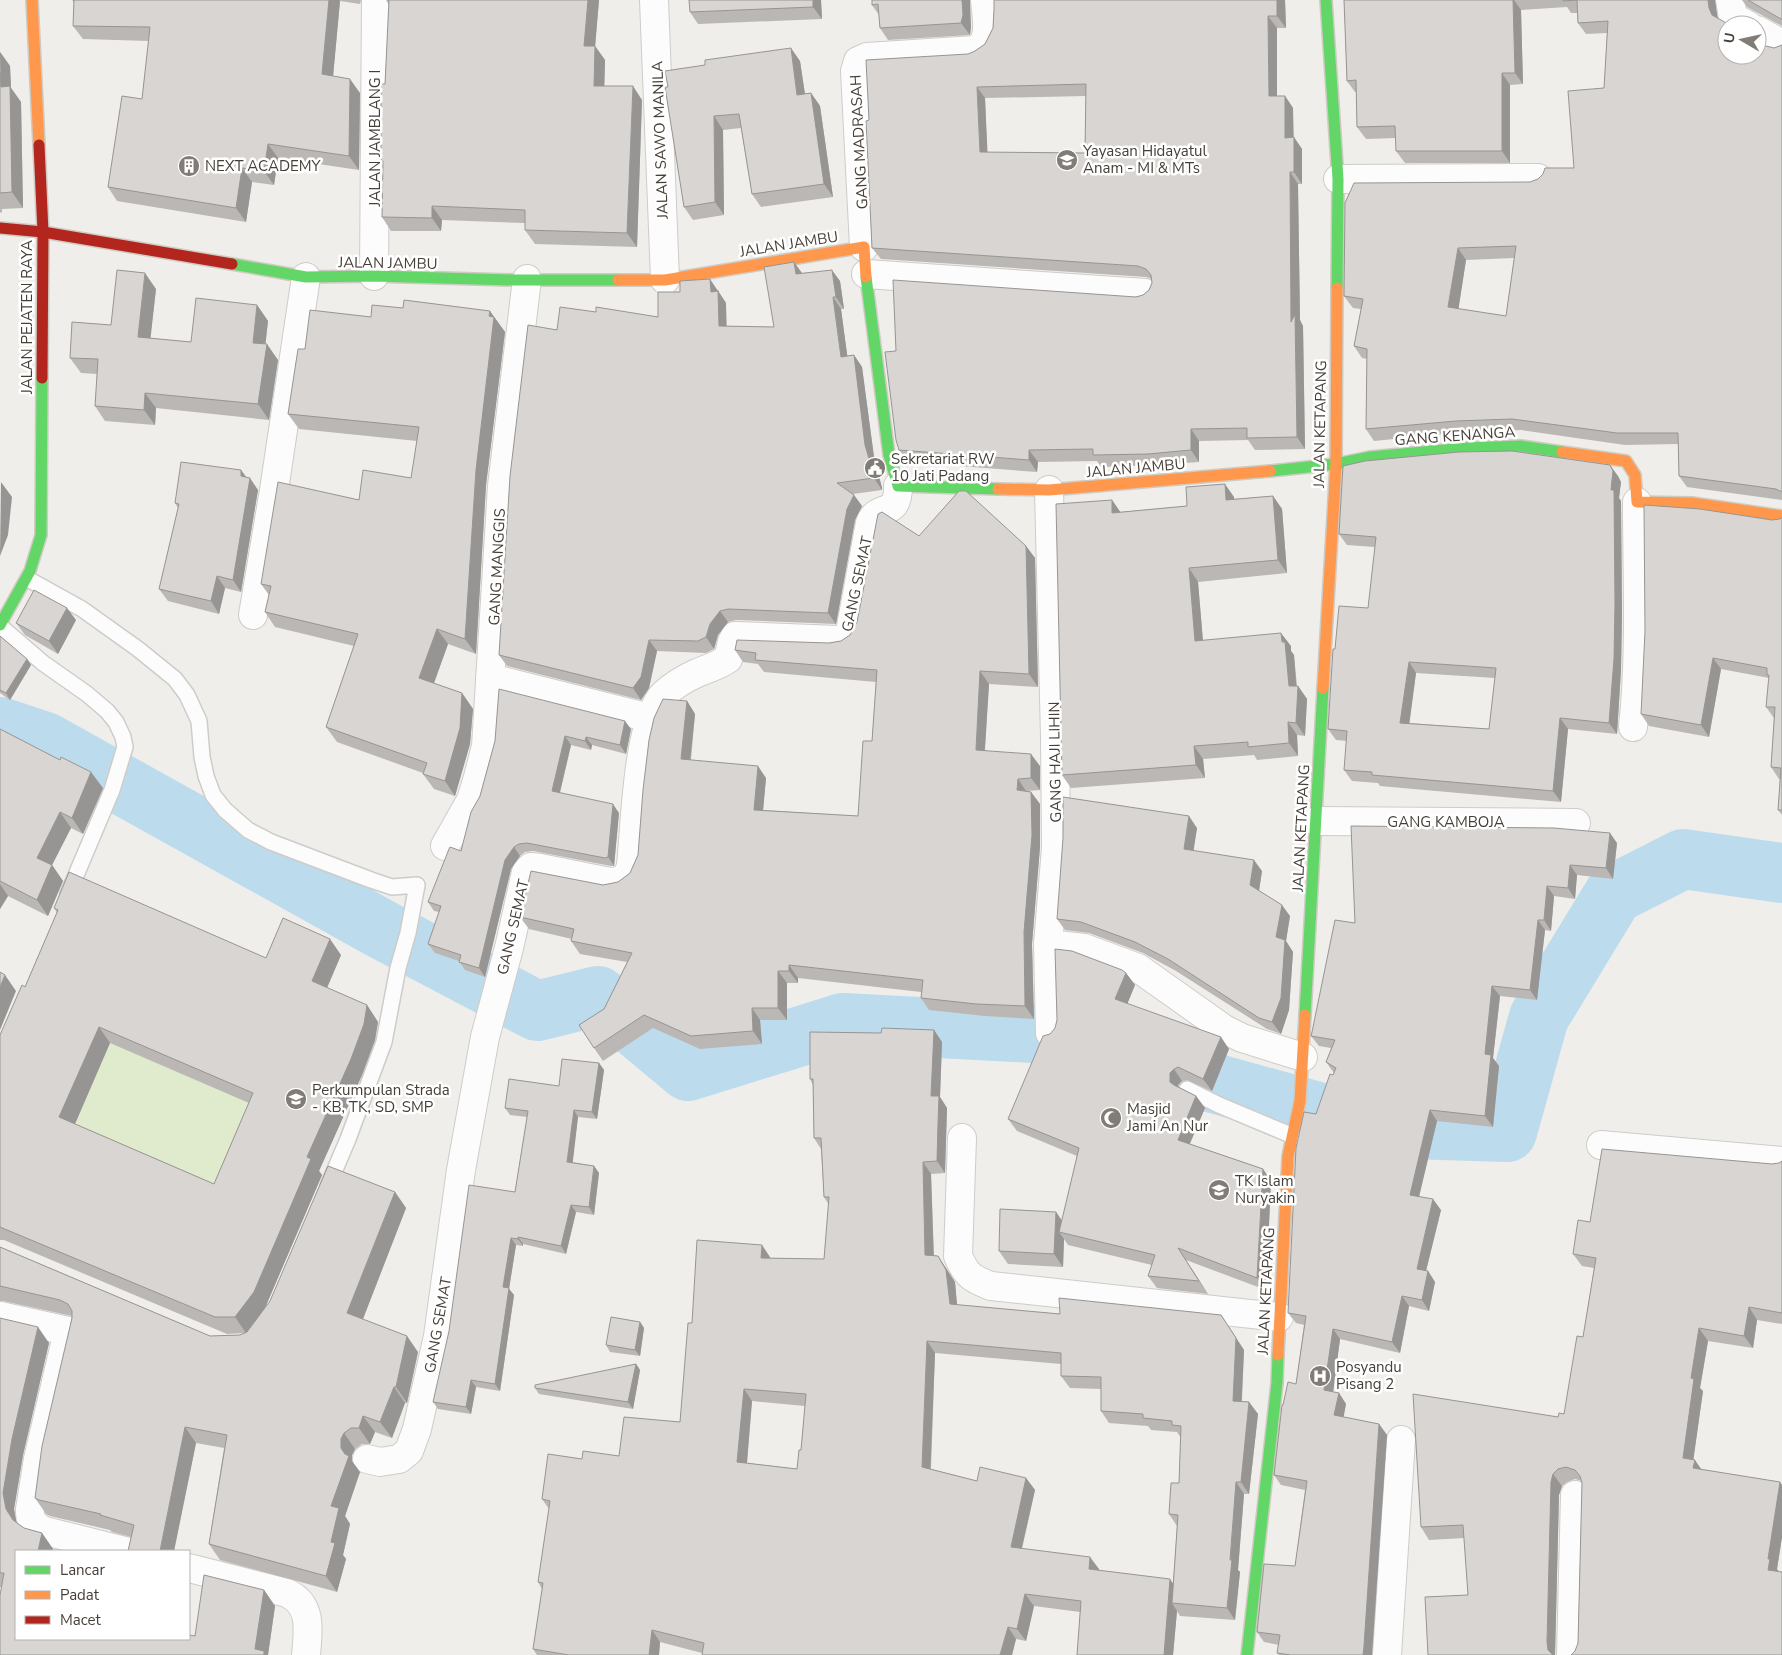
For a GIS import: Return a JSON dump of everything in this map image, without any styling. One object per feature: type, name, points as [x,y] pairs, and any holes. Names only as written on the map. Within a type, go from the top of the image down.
[{"type":"street","name":"JALAN PEJATEN RAYA","points":[[0,626],[28,579],[39,548],[41,535],[43,232],[32,0]]},
{"type":"street","name":"JALAN JAMBLANG I","points":[[374,276],[376,0]]},
{"type":"street","name":"JALAN SAWO MANILA","points":[[654,0],[665,280]]},
{"type":"street","name":"GANG MADRASAH","points":[[865,260],[855,71],[858,61],[867,57],[975,50],[981,48],[987,36],[985,0]]},
{"type":"street","name":"JALAN KETAPANG","points":[[1247,1655],[1277,1383],[1286,1172],[1300,1101],[1336,464],[1338,179],[1326,0]]},
{"type":"street","points":[[1730,0],[1734,15]]},
{"type":"street","points":[[1767,36],[1782,44]]},
{"type":"street","points":[[1338,179],[1538,178]]},
{"type":"street","name":"JALAN JAMBU","points":[[0,228],[43,232],[306,277],[374,276],[527,280],[665,280],[865,260]]},
{"type":"street","points":[[898,486],[889,455],[865,260],[1145,293]]},
{"type":"street","points":[[253,615],[306,277]]},
{"type":"street","name":"GANG MANGGIS","points":[[445,846],[471,800],[486,746],[502,486],[527,280]]},
{"type":"street","name":"GANG KENANGA","points":[[1336,464],[1370,457],[1466,448],[1521,446],[1626,461],[1634,468],[1637,480],[1637,502]]},
{"type":"street","name":"JALAN JAMBU","points":[[898,486],[1049,490],[1336,464]]},
{"type":"street","name":"GANG SEMAT","points":[[367,1458],[380,1462],[403,1456],[408,1451],[417,1429],[438,1336],[461,1170],[484,1038],[509,948],[525,876],[529,869],[540,868],[610,882],[620,881],[627,876],[631,866],[640,759],[650,718],[664,694],[694,674],[728,659],[732,642],[736,636],[838,640],[846,638],[850,632],[870,523],[874,515],[896,503],[898,486]]},
{"type":"street","name":"GANG HAJI LIHIN","points":[[1049,490],[1056,848],[1048,944],[1050,1033]]},
{"type":"street","points":[[1633,727],[1639,640],[1637,502],[1660,501],[1782,516]]},
{"type":"street","points":[[490,678],[650,718]]},
{"type":"street","name":"GANG KAMBOJA","points":[[1316,821],[1576,823]]},
{"type":"street","points":[[1048,944],[1084,948],[1138,968],[1224,1029],[1242,1038],[1303,1058]]},
{"type":"street","points":[[962,1138],[958,1256],[964,1269],[973,1279],[991,1286],[1279,1318]]},
{"type":"street","points":[[1601,1145],[1782,1161]]},
{"type":"street","points":[[0,1316],[68,1332],[38,1459],[30,1509],[33,1524],[36,1528],[46,1531],[121,1550]]},
{"type":"street","points":[[1387,1655],[1401,1440]]},
{"type":"street","points":[[1571,1655],[1574,1494]]},
{"type":"street","points":[[190,1568],[287,1593],[295,1597],[306,1613],[308,1632],[306,1655]]},
{"type":"lane","points":[[28,579],[82,609],[175,679],[187,695],[199,721],[204,766],[213,795],[225,810],[248,830],[271,842],[371,880],[392,886],[418,885],[408,934],[398,968],[384,1042],[348,1139],[320,1203]]},
{"type":"lane","points":[[0,626],[107,711],[120,730],[124,750],[112,790],[62,908]]},
{"type":"lane","points":[[1187,1089],[1219,1105],[1293,1134]]},
{"type":"green space","points":[[110,1043],[265,1109],[226,1200],[71,1133]]},
{"type":"building","points":[[74,0],[329,0],[322,74],[350,79],[349,156],[268,144],[264,171],[242,168],[236,208],[108,187],[122,96],[142,99],[150,27],[73,26]]},
{"type":"building","points":[[389,0],[588,0],[584,46],[595,46],[594,86],[633,86],[627,233],[525,230],[525,210],[432,206],[432,218],[382,217],[381,84],[385,84]]},
{"type":"building","points":[[689,0],[813,0],[813,7],[690,12]]},
{"type":"building","points":[[872,0],[962,0],[963,15],[961,23],[880,28],[878,4],[872,5]]},
{"type":"building","points":[[994,0],[1277,0],[1277,16],[1268,16],[1269,96],[1285,96],[1285,138],[1294,137],[1294,172],[1290,172],[1291,322],[1295,314],[1297,437],[1247,438],[1247,428],[1191,429],[1191,450],[1148,454],[1093,455],[1093,449],[1029,450],[1029,460],[899,450],[896,440],[885,352],[896,351],[893,280],[1136,297],[1143,295],[1149,290],[1152,283],[1151,275],[1146,269],[1138,266],[872,248],[866,121],[869,120],[866,60],[968,54],[975,51],[985,44],[993,28]],"holes":[[[1086,84],[1085,153],[980,152],[977,87]]]},
{"type":"building","points":[[1344,0],[1513,0],[1515,73],[1502,73],[1502,151],[1396,151],[1395,126],[1357,127],[1356,80],[1347,81]]},
{"type":"building","points":[[1577,0],[1708,0],[1712,15],[1717,18],[1717,65],[1767,65],[1767,46],[1774,48],[1782,45],[1782,492],[1776,489],[1679,476],[1678,433],[1617,433],[1512,419],[1456,421],[1366,429],[1367,349],[1354,346],[1363,299],[1344,296],[1345,203],[1354,183],[1530,182],[1538,179],[1543,174],[1545,168],[1574,168],[1568,91],[1604,88],[1608,21],[1578,23]],"holes":[[[1516,246],[1506,316],[1448,307],[1458,248]]]},
{"type":"building","points":[[1748,0],[1782,0],[1782,19],[1781,19]]},
{"type":"building","points":[[791,48],[797,95],[811,93],[824,184],[752,194],[739,114],[714,116],[715,202],[684,207],[665,87],[668,87],[665,71],[705,65],[705,60]]},
{"type":"building","points":[[0,72],[1,87],[10,86],[12,192],[0,193]]},
{"type":"building","points":[[794,262],[796,274],[832,270],[836,297],[833,297],[841,357],[854,355],[865,445],[874,476],[874,478],[837,483],[854,495],[847,509],[828,613],[728,609],[720,611],[710,624],[706,637],[698,641],[649,640],[641,677],[633,688],[499,655],[510,476],[528,325],[557,330],[560,307],[596,312],[596,307],[658,317],[658,292],[680,292],[680,281],[710,279],[711,292],[718,291],[719,326],[774,327],[764,267]]},
{"type":"building","points":[[117,270],[145,273],[138,337],[191,342],[196,298],[257,305],[253,343],[267,344],[258,404],[145,393],[144,410],[95,406],[98,359],[70,358],[72,322],[111,325]]},
{"type":"building","points":[[404,300],[490,311],[489,316],[494,317],[476,470],[465,639],[437,629],[419,678],[462,693],[460,728],[445,781],[423,774],[427,763],[326,727],[358,634],[265,612],[271,586],[261,584],[278,482],[359,500],[363,470],[411,478],[419,427],[288,414],[298,349],[305,349],[310,310],[371,317],[372,305],[403,308]]},
{"type":"building","points":[[1512,451],[1610,465],[1613,471],[1611,490],[1614,490],[1615,603],[1614,659],[1609,723],[1560,718],[1553,791],[1372,775],[1372,772],[1344,770],[1347,731],[1328,729],[1333,649],[1335,649],[1339,606],[1368,608],[1376,537],[1339,534],[1343,466],[1365,461],[1459,452]],"holes":[[[1409,662],[1496,668],[1489,729],[1400,723]]]},
{"type":"building","points":[[181,462],[241,470],[241,476],[250,478],[233,580],[217,576],[211,601],[159,589],[179,504],[175,503]]},
{"type":"building","points":[[1225,484],[1226,500],[1273,496],[1278,560],[1189,568],[1195,641],[1281,633],[1282,642],[1285,642],[1289,686],[1298,686],[1296,723],[1288,722],[1289,743],[1248,747],[1248,742],[1194,746],[1196,765],[1062,775],[1056,504],[1112,500],[1112,513],[1187,506],[1186,487]]},
{"type":"building","points":[[959,491],[966,491],[1026,546],[1029,674],[980,671],[976,750],[1031,754],[1031,778],[1018,779],[1017,790],[1031,792],[1032,835],[1024,932],[1025,1006],[976,1004],[921,998],[923,980],[789,965],[789,971],[778,971],[778,1008],[752,1008],[753,1031],[691,1036],[644,1015],[594,1048],[579,1025],[604,1009],[632,953],[571,941],[574,929],[520,917],[531,871],[603,885],[618,882],[630,873],[638,855],[649,740],[654,718],[663,699],[687,701],[681,759],[758,766],[754,810],[858,816],[863,741],[872,741],[877,670],[755,660],[756,653],[735,650],[737,640],[829,643],[841,641],[850,635],[857,622],[878,514],[882,512],[919,536]]},
{"type":"building","points":[[1644,505],[1700,509],[1772,520],[1782,517],[1782,810],[1778,810],[1781,768],[1771,767],[1775,707],[1766,707],[1769,675],[1767,675],[1767,668],[1713,658],[1701,725],[1641,714],[1645,631]]},
{"type":"building","points":[[34,590],[67,608],[49,641],[16,623]]},
{"type":"building","points":[[0,636],[27,659],[6,693],[0,690]]},
{"type":"building","points":[[499,689],[625,721],[620,745],[586,737],[585,741],[565,736],[552,791],[613,804],[608,857],[527,843],[514,847],[505,860],[479,968],[459,962],[461,955],[428,944],[441,906],[428,902],[450,847],[461,851],[471,812],[480,796],[495,741]]},
{"type":"building","points":[[0,729],[60,760],[61,757],[91,772],[72,818],[60,812],[37,858],[52,865],[37,900],[0,881]]},
{"type":"building","points":[[1063,797],[1189,816],[1184,849],[1254,860],[1250,885],[1282,905],[1276,937],[1285,940],[1281,998],[1272,1022],[1259,1018],[1168,959],[1135,942],[1081,922],[1057,919],[1063,838]]},
{"type":"building","points":[[1351,826],[1554,828],[1610,833],[1606,868],[1570,865],[1568,888],[1547,886],[1544,920],[1538,920],[1530,990],[1492,986],[1485,1054],[1491,1055],[1485,1116],[1430,1110],[1410,1195],[1433,1199],[1417,1269],[1428,1271],[1422,1300],[1402,1296],[1392,1342],[1333,1329],[1324,1390],[1339,1393],[1334,1415],[1379,1424],[1363,1655],[1291,1655],[1277,1653],[1280,1635],[1257,1632],[1264,1564],[1295,1566],[1307,1481],[1274,1475],[1282,1405],[1288,1382],[1296,1384],[1306,1316],[1288,1313],[1296,1148],[1304,1112],[1316,1114],[1330,1074],[1333,1075],[1336,1068],[1326,1062],[1335,1040],[1311,1036],[1335,920],[1355,923]]},
{"type":"building","name":"Perkumpulan Strada - KB, TK, SD, SMP","points":[[69,872],[266,958],[283,918],[330,939],[312,981],[367,1005],[364,1024],[351,1059],[307,1157],[311,1159],[254,1292],[235,1317],[215,1317],[0,1227],[0,1035],[22,985],[25,987],[58,910],[54,908]],"holes":[[[99,1027],[253,1093],[214,1184],[59,1117]]]},
{"type":"building","points":[[1055,949],[1072,951],[1126,973],[1115,999],[1221,1037],[1203,1079],[1178,1067],[1170,1073],[1170,1082],[1196,1096],[1178,1140],[1263,1169],[1257,1278],[1178,1248],[1199,1281],[1148,1276],[1155,1255],[1059,1232],[1079,1148],[1008,1119],[1043,1036],[1050,1034],[1055,1028],[1057,1020]]},
{"type":"building","points":[[0,972],[5,975],[0,987]]},
{"type":"building","points":[[882,1028],[934,1030],[931,1096],[939,1096],[937,1161],[923,1162],[925,1255],[938,1256],[946,1270],[950,1304],[1060,1314],[1059,1298],[1221,1315],[1236,1338],[1233,1401],[1249,1402],[1241,1482],[1236,1482],[1230,1560],[1232,1560],[1227,1608],[1172,1603],[1178,1515],[1169,1514],[1171,1483],[1179,1483],[1181,1426],[1172,1425],[1172,1421],[1143,1418],[1143,1414],[1101,1411],[1101,1377],[1061,1376],[1061,1353],[927,1341],[922,1467],[977,1481],[980,1467],[1026,1478],[1011,1547],[1090,1557],[1089,1569],[1170,1579],[1164,1655],[1077,1655],[1081,1601],[1025,1594],[1017,1629],[1008,1627],[1000,1655],[702,1655],[704,1643],[652,1630],[649,1655],[569,1655],[533,1649],[543,1583],[538,1582],[550,1501],[542,1499],[548,1454],[582,1459],[583,1451],[619,1456],[624,1417],[680,1422],[688,1323],[692,1323],[697,1240],[762,1245],[761,1258],[824,1259],[829,1197],[824,1197],[821,1138],[814,1138],[813,1079],[810,1079],[810,1032],[881,1033]],"holes":[[[744,1389],[806,1394],[801,1450],[799,1450],[797,1469],[737,1462]]]},
{"type":"building","points":[[562,1059],[599,1063],[592,1112],[574,1110],[567,1162],[594,1166],[589,1207],[571,1205],[561,1246],[518,1237],[518,1239],[511,1238],[503,1287],[509,1288],[495,1384],[471,1380],[466,1407],[433,1402],[449,1331],[469,1185],[515,1192],[528,1111],[505,1108],[509,1079],[559,1086]]},
{"type":"building","points":[[1602,1149],[1772,1164],[1782,1161],[1782,1313],[1749,1307],[1744,1336],[1699,1328],[1691,1378],[1694,1379],[1683,1458],[1695,1460],[1693,1468],[1780,1482],[1768,1570],[1782,1572],[1782,1655],[1571,1655],[1578,1643],[1582,1483],[1580,1476],[1575,1470],[1566,1467],[1558,1469],[1553,1474],[1551,1482],[1547,1642],[1548,1650],[1553,1655],[1428,1655],[1425,1597],[1468,1595],[1463,1525],[1421,1527],[1413,1394],[1558,1417],[1559,1413],[1564,1414],[1577,1336],[1583,1337],[1596,1258],[1573,1254],[1578,1220],[1590,1222]]},
{"type":"building","points":[[328,1166],[395,1192],[347,1313],[407,1336],[396,1387],[394,1387],[380,1422],[363,1416],[359,1428],[351,1428],[344,1433],[341,1439],[341,1448],[349,1456],[331,1506],[339,1508],[331,1542],[335,1543],[326,1576],[209,1544],[227,1435],[185,1427],[160,1550],[128,1550],[134,1525],[101,1514],[35,1498],[42,1446],[72,1318],[72,1311],[68,1304],[60,1300],[0,1286],[0,1247],[210,1336],[240,1335],[247,1332],[270,1301]]},
{"type":"building","points":[[1000,1209],[1056,1212],[1054,1254],[999,1251]]},
{"type":"building","points":[[611,1317],[640,1322],[635,1350],[606,1345]]},
{"type":"building","points":[[0,1318],[38,1327],[12,1439],[3,1493],[6,1509],[13,1520],[24,1528],[42,1533],[38,1550],[15,1550],[15,1640],[190,1640],[190,1635],[195,1636],[204,1575],[264,1590],[255,1649],[264,1651],[264,1655],[0,1655],[0,1595],[4,1573],[0,1573]]},
{"type":"building","points":[[636,1364],[628,1402],[535,1388],[535,1385]]},
{"type":"waterway","points":[[0,727],[45,742],[383,930],[537,1011],[598,996],[688,1071],[843,1023],[1034,1033],[1375,1128],[1507,1132],[1539,1017],[1614,894],[1683,859],[1782,873]]},
{"type":"traffic: fast","points":[[1326,0],[1338,179],[1337,288]]},
{"type":"traffic: fast","points":[[232,264],[306,277],[374,276],[513,280],[618,280]]},
{"type":"traffic: fast","points":[[866,277],[889,455],[898,486],[998,489]]},
{"type":"traffic: fast","points":[[0,625],[30,571],[41,535],[42,378]]},
{"type":"traffic: fast","points":[[1270,471],[1336,464],[1370,457],[1466,448],[1521,446],[1562,452]]},
{"type":"traffic: fast","points":[[1305,1015],[1323,688]]},
{"type":"traffic: fast","points":[[1247,1655],[1277,1383],[1278,1355]]},
{"type":"traffic: slow","points":[[32,0],[39,145]]},
{"type":"traffic: slow","points":[[618,280],[665,280],[864,247],[866,277]]},
{"type":"traffic: slow","points":[[1323,688],[1336,464],[1337,288]]},
{"type":"traffic: slow","points":[[1562,452],[1626,461],[1635,475],[1637,502],[1692,503],[1782,516]]},
{"type":"traffic: slow","points":[[998,489],[1049,490],[1270,471]]},
{"type":"traffic: slow","points":[[1278,1355],[1288,1156],[1300,1101],[1305,1015]]},
{"type":"traffic: jam","points":[[39,145],[43,232],[42,378]]},
{"type":"traffic: jam","points":[[0,228],[43,232],[232,264]]},
{"type":"place","name":"Yayasan Hidayatul Anam - MI & MTs","points":[[1067,160]]},
{"type":"place","name":"NEXT ACADEMY","points":[[189,166]]},
{"type":"place","name":"Sekretariat RW 10 Jati Padang","points":[[875,468]]},
{"type":"place","name":"Perkumpulan Strada - KB, TK, SD, SMP","points":[[296,1099]]},
{"type":"place","name":"Masjid Jami An Nur","points":[[1111,1118]]},
{"type":"place","name":"TK Islam Nuryakin","points":[[1219,1190]]},
{"type":"place","name":"Posyandu Pisang 2","points":[[1320,1376]]}]
